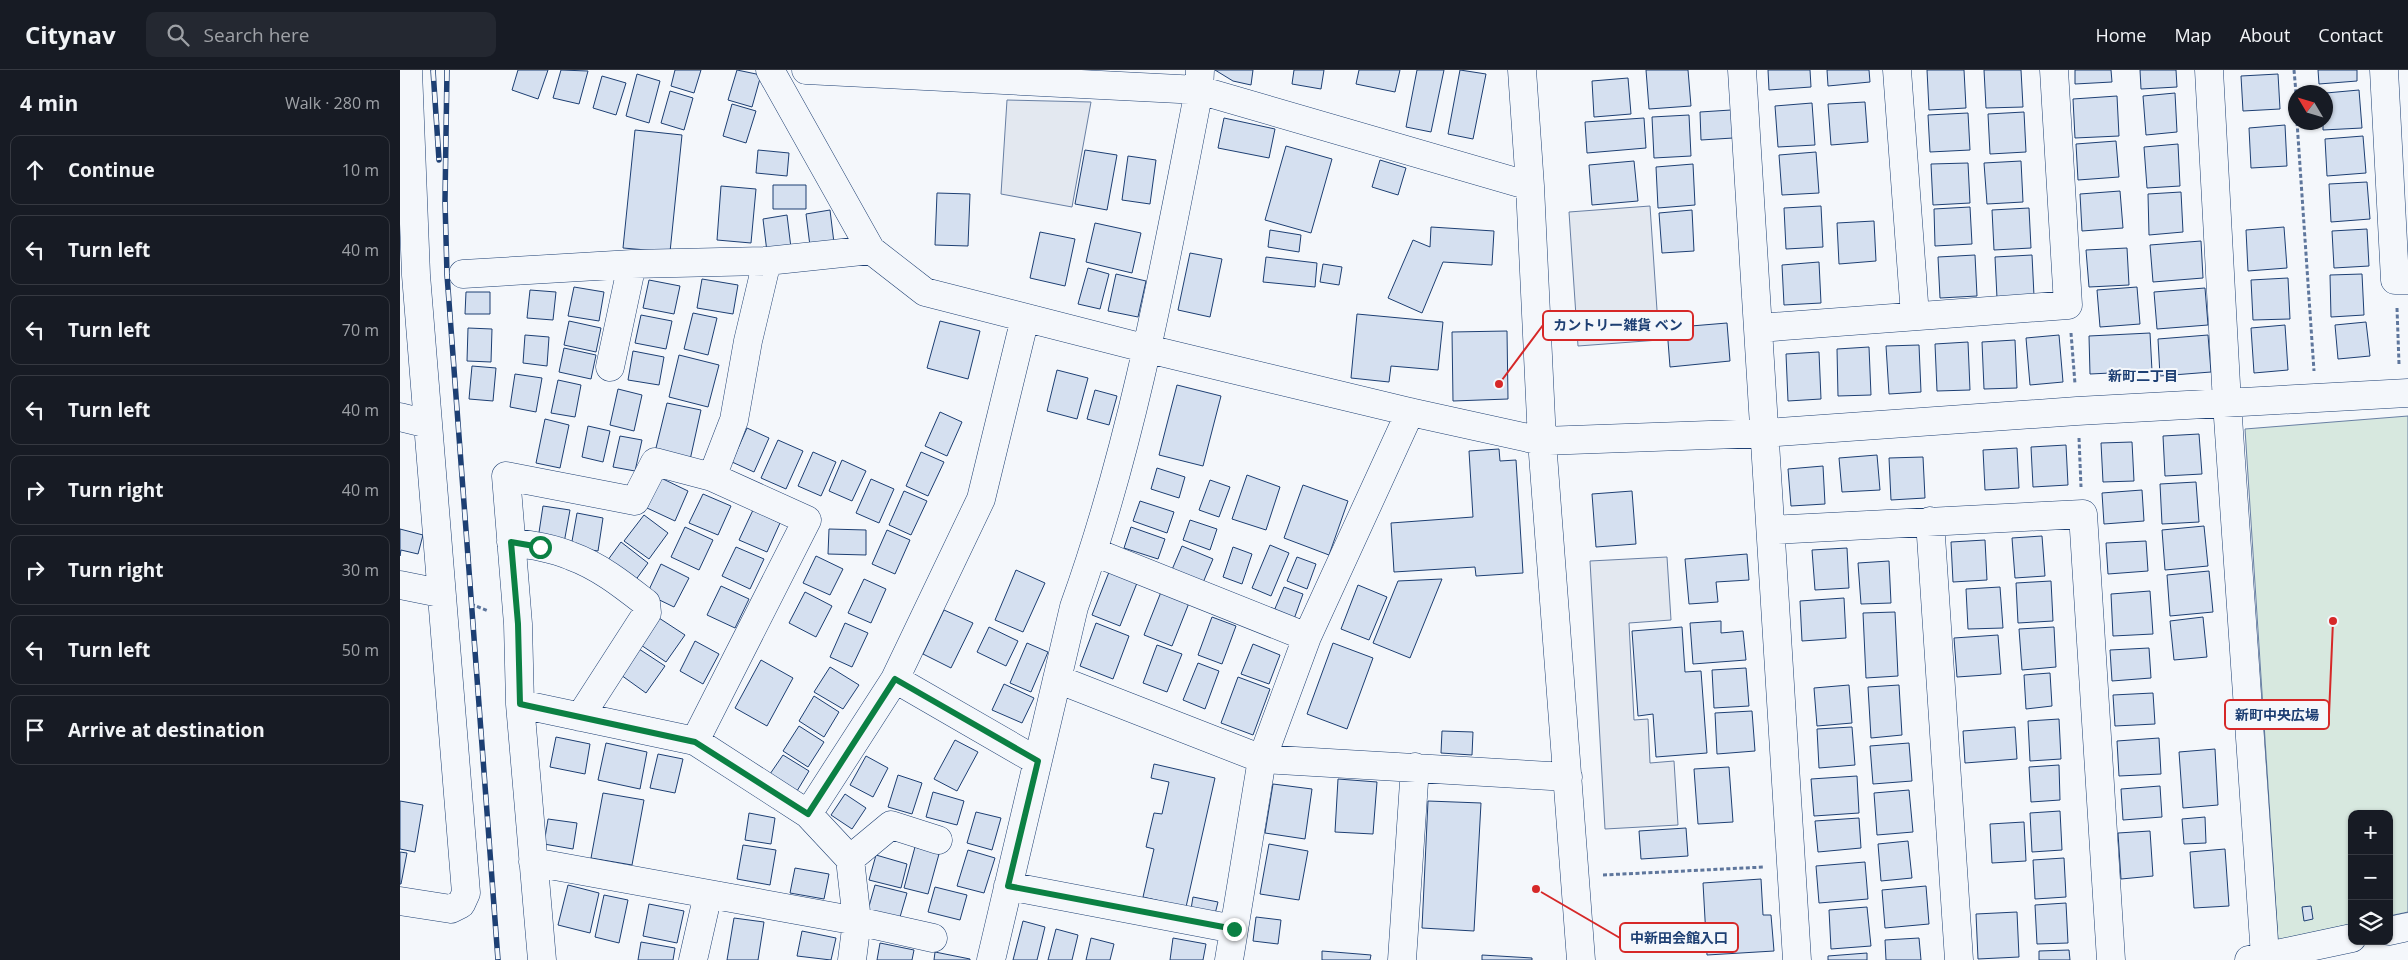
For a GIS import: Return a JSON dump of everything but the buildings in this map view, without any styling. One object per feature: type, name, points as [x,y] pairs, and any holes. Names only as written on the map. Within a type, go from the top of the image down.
[{"type":"street","points":[[400,901],[451,908],[461,904],[466,893],[440,593],[428,424],[408,275],[408,70]]},
{"type":"street","points":[[770,70],[871,250],[925,292],[1148,349],[1410,412],[1542,441],[1765,433],[2077,411],[2404,393]]},
{"type":"street","points":[[806,70],[1200,80],[1530,186]]},
{"type":"street","points":[[1522,70],[1530,186],[1542,441],[1581,960]]},
{"type":"street","points":[[1742,70],[1797,960]]},
{"type":"street","points":[[1897,70],[1915,316]]},
{"type":"street","points":[[1758,328],[2068,305],[2054,70]]},
{"type":"street","points":[[2210,70],[2256,958],[2348,939]]},
{"type":"street","points":[[2384,70],[2402,280]]},
{"type":"street","points":[[991,960],[1074,607],[1094,552],[1148,349],[1200,80]]},
{"type":"street","points":[[463,274],[632,264],[767,261],[871,250]]},
{"type":"street","points":[[712,477],[734,420],[748,341],[767,261]]},
{"type":"street","points":[[610,367],[632,264]]},
{"type":"street","points":[[808,814],[895,679],[981,499],[1025,318]]},
{"type":"street","points":[[1229,960],[1262,759],[1307,637],[1410,412]]},
{"type":"street","points":[[400,417],[428,424]]},
{"type":"street","points":[[542,960],[520,704],[518,624],[506,476],[635,501],[656,462],[712,477],[807,520],[695,742]]},
{"type":"street","points":[[1771,530],[2083,514],[2111,960]]},
{"type":"street","points":[[1930,521],[1959,960]]},
{"type":"street","points":[[511,542],[540,547],[572,556],[606,573],[646,603],[648,613],[580,717]]},
{"type":"street","points":[[1094,552],[1307,637]]},
{"type":"street","points":[[400,585],[440,593]]},
{"type":"street","points":[[895,679],[1038,761]]},
{"type":"street","points":[[1056,679],[1262,759],[1568,777]]},
{"type":"street","points":[[520,704],[695,742],[808,814],[850,859],[857,921],[852,960]]},
{"type":"street","points":[[1402,960],[1415,767]]},
{"type":"street","points":[[850,859],[891,825],[938,840]]},
{"type":"street","points":[[534,862],[857,921],[933,938]]},
{"type":"street","points":[[1008,886],[1234,929]]},
{"type":"street","points":[[693,960],[708,894]]},
{"type":"path","points":[[2294,70],[2295,85]]},
{"type":"path","points":[[2299,130],[2316,398]]},
{"type":"path","points":[[2402,280],[2404,393]]},
{"type":"path","points":[[440,593],[518,624]]},
{"type":"path","points":[[1575,876],[1792,865]]},
{"type":"shaded area","points":[[1007,100],[1091,102],[1072,207],[1001,194]]},
{"type":"shaded area","points":[[1650,206],[1659,340],[1578,346],[1569,212]]},
{"type":"shaded area","points":[[2408,416],[2408,912],[2393,915],[2393,810],[2348,810],[2348,925],[2278,940],[2245,429]]},
{"type":"shaded area","points":[[1667,557],[1671,620],[1629,623],[1634,720],[1648,719],[1650,763],[1674,761],[1678,825],[1605,829],[1590,561]]},
{"type":"railway","points":[[433,70],[439,160]]},
{"type":"railway","points":[[447,70],[445,201],[447,275],[498,960]]},
{"type":"place","name":"カントリー雑貨 ベン","points":[[1499,384]]},
{"type":"place","name":"新町中央広場","points":[[2333,621]]},
{"type":"place","name":"中新田会館入口","points":[[1536,889]]},
{"type":"district","name":"新町二丁目","points":[[2143,376]]},
{"type":"route","points":[[540,547],[511,542],[518,624],[520,704],[695,742],[808,814],[895,679],[1038,761],[1008,886],[1234,929]]}]
